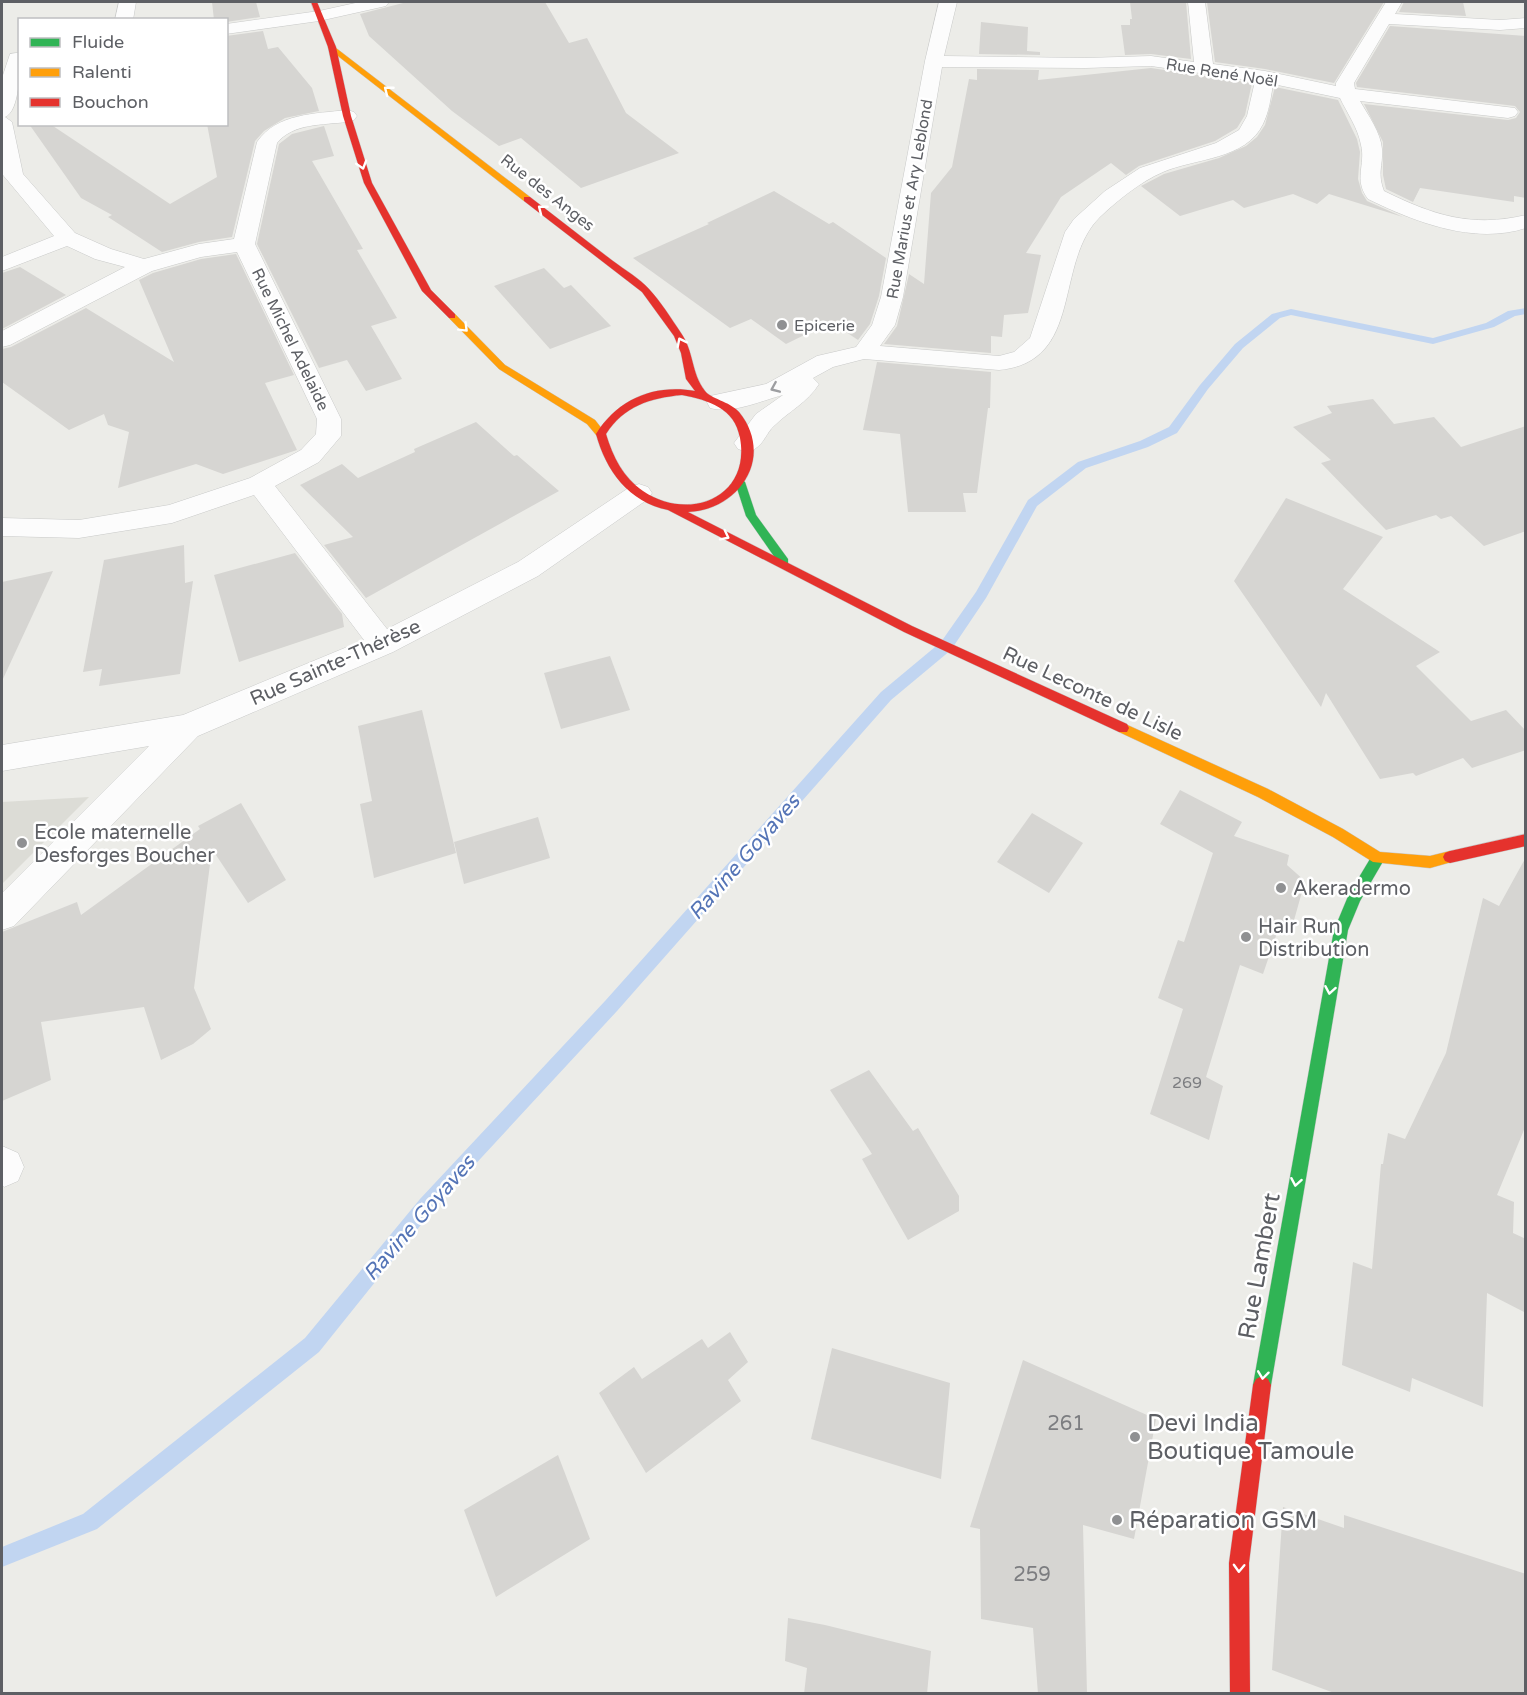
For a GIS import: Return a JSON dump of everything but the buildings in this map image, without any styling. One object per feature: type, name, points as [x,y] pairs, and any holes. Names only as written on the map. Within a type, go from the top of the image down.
[{"type":"street","points":[[124,18],[128,2]]},
{"type":"street","points":[[228,29],[316,9],[380,2]]},
{"type":"street","name":"Rue Marius et Ary Leblond","points":[[864,352],[883,325],[892,297],[934,61],[948,2]]},
{"type":"street","points":[[1197,2],[1204,69]]},
{"type":"street","points":[[1394,2],[1345,83],[1347,94],[1368,134],[1372,148],[1369,178],[1375,195],[1396,206],[1480,228],[1515,226],[1526,221]]},
{"type":"street","points":[[316,9],[332,47],[347,116],[368,183],[427,291],[502,367],[591,422],[601,434],[610,464],[639,493],[653,503],[673,509],[692,509],[710,503],[726,495],[740,482],[747,460],[744,428],[738,415],[711,398]]},
{"type":"street","points":[[1385,19],[1500,26],[1526,23]]},
{"type":"street","name":"Rue des Anges","points":[[332,47],[645,290],[668,317],[686,352],[690,382],[711,398]]},
{"type":"street","points":[[2,112],[12,58]]},
{"type":"street","name":"Rue René Noël","points":[[934,61],[1085,63],[1136,60],[1265,77],[1347,94],[1508,112]]},
{"type":"street","points":[[601,434],[614,413],[641,398],[660,393],[741,399],[775,389],[825,361],[864,352],[1011,363],[1032,351],[1041,340],[1076,232],[1082,222],[1090,213],[1148,171],[1228,145],[1242,137],[1253,126],[1265,77]]},
{"type":"street","name":"Rue Michel Adelaide","points":[[259,484],[310,456],[328,436],[329,419],[244,244],[267,142],[273,132],[289,125],[347,116]]},
{"type":"street","points":[[2,122],[13,175],[67,238],[103,254],[144,267]]},
{"type":"street","points":[[2,266],[67,238]]},
{"type":"street","name":"Rue Michel Adelaide","points":[[2,340],[144,267],[199,251],[244,244]]},
{"type":"street","points":[[747,443],[765,420],[797,396],[825,361]]},
{"type":"street","name":"Rue Leconte de Lisle","points":[[740,482],[744,503],[751,519],[789,568]]},
{"type":"street","points":[[2,527],[79,529],[172,514],[259,484],[383,644]]},
{"type":"street","name":"Rue Sainte-Thérèse","points":[[2,758],[187,727],[383,644],[528,569],[639,493]]},
{"type":"street","name":"Rue Leconte de Lisle","points":[[673,509],[908,629],[1263,793],[1338,833],[1378,858]]},
{"type":"street","points":[[2,915],[187,727]]},
{"type":"street","points":[[1378,858],[1430,862],[1526,840]]},
{"type":"street","name":"Rue Lambert","points":[[1240,1694],[1239,1563],[1267,1348],[1341,930],[1354,898],[1378,858]]},
{"type":"shaded area","name":"Ecole maternelle Desforges Boucher","points":[[89,797],[2,884],[2,802]]},
{"type":"waterway","name":"Ravine Goyaves","points":[[2,1557],[90,1522],[312,1345],[426,1205],[611,1006],[886,696],[946,646],[981,595],[1032,503],[1082,465],[1144,444],[1173,430],[1204,387],[1239,346],[1276,316],[1291,312],[1433,341],[1490,325],[1512,313],[1526,311]]},
{"type":"traffic: fast","points":[[740,482],[751,516],[784,562]]},
{"type":"traffic: fast","points":[[1262,1385],[1341,930],[1354,898],[1378,858]]},
{"type":"traffic: slow","points":[[332,47],[527,199]]},
{"type":"traffic: slow","points":[[452,316],[502,367],[591,422],[601,434]]},
{"type":"traffic: slow","points":[[1123,728],[1263,793],[1338,833],[1378,858],[1430,862],[1450,857]]},
{"type":"traffic: jam","points":[[314,2],[332,47],[347,116],[368,183],[427,291],[452,316]]},
{"type":"traffic: jam","points":[[527,199],[645,290],[679,336],[686,353],[691,379],[702,394]]},
{"type":"traffic: jam","points":[[682,392],[707,397],[727,407],[741,423],[747,448],[745,471],[739,483],[729,494],[705,506],[691,508],[665,506],[640,494],[615,468],[601,434],[608,423],[625,407],[645,398],[682,392]]},
{"type":"traffic: jam","points":[[673,509],[908,629],[1123,728]]},
{"type":"traffic: jam","points":[[1450,857],[1526,840]]},
{"type":"traffic: jam","points":[[1240,1694],[1239,1563],[1262,1385]]},
{"type":"place","name":"Epicerie","points":[[782,325]]},
{"type":"place","name":"Ecole maternelle Desforges Boucher","points":[[22,843]]},
{"type":"place","name":"Akeradermo","points":[[1281,888]]},
{"type":"place","name":"Hair Run Distribution","points":[[1246,937]]},
{"type":"place","name":"Devi India Boutique Tamoule","points":[[1135,1437]]},
{"type":"place","name":"Réparation GSM","points":[[1117,1520]]}]
